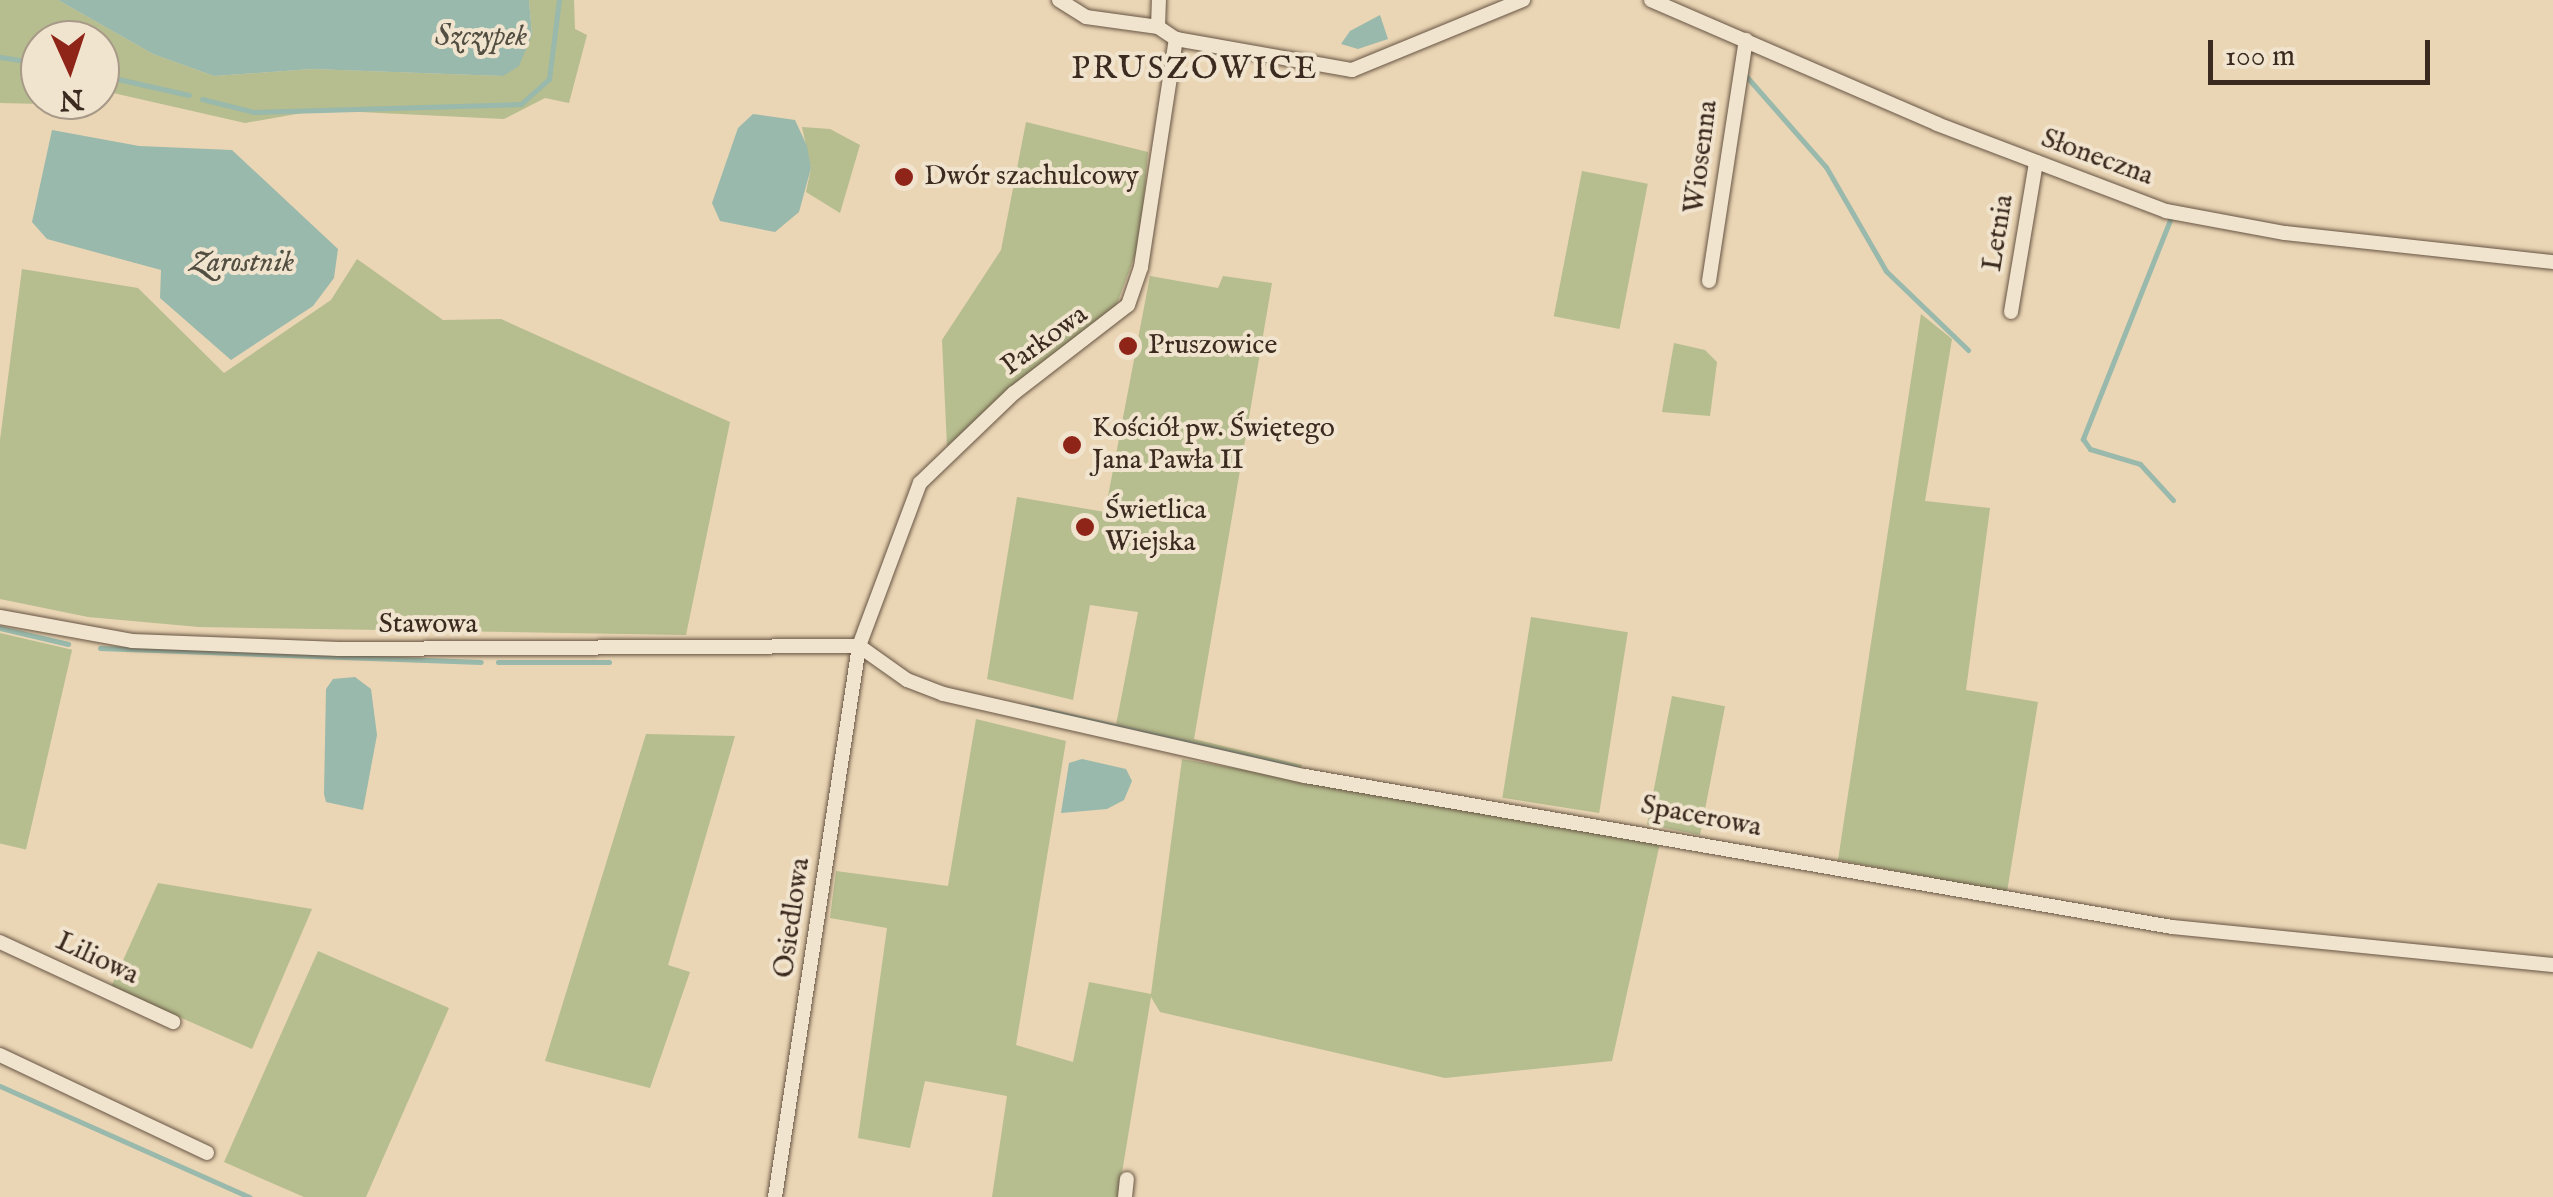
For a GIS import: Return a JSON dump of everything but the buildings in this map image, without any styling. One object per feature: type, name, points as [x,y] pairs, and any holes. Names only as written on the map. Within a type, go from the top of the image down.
[{"type":"street","points":[[1058,0],[1086,17],[1158,27],[1176,39],[1352,70],[1523,0]]},
{"type":"street","points":[[1158,27],[1159,0]]},
{"type":"street","name":"Słoneczna","points":[[1652,0],[2036,162],[2166,211],[2285,233],[2553,262]]},
{"type":"street","name":"Parkowa","points":[[859,646],[920,483],[1014,393],[1128,305],[1141,267],[1176,39]]},
{"type":"street","name":"Wiosenna","points":[[1709,281],[1746,40]]},
{"type":"street","name":"Letnia","points":[[2011,312],[2036,162]]},
{"type":"street","name":"Stawowa","points":[[0,616],[132,641],[339,649],[859,646]]},
{"type":"street","name":"Spacerowa","points":[[859,646],[907,680],[943,694],[1304,776],[2172,927],[2553,965]]},
{"type":"street","name":"Osiedlowa","points":[[774,1197],[859,646]]},
{"type":"street","name":"Liliowa","points":[[0,942],[173,1022]]},
{"type":"street","points":[[0,1055],[207,1153]]},
{"type":"street","points":[[1124,1197],[1128,1180]]},
{"type":"green space","points":[[0,0],[58,0],[93,20],[20,20],[20,103],[0,103]]},
{"type":"green space","points":[[529,0],[574,0],[575,29],[587,35],[569,103],[545,98],[504,119],[319,110],[245,123],[120,95],[120,35],[153,54],[214,76],[312,69],[503,76],[532,35]]},
{"type":"green space","points":[[1026,122],[1148,152],[1140,242],[1117,304],[947,446],[942,340],[1001,250]]},
{"type":"green space","points":[[802,127],[830,129],[860,145],[840,213],[806,192],[811,168]]},
{"type":"green space","points":[[1582,171],[1648,184],[1620,329],[1554,316]]},
{"type":"green space","points":[[357,259],[443,320],[501,319],[730,422],[686,635],[199,627],[88,617],[0,599],[0,440],[22,269],[138,288],[224,373],[331,300]]},
{"type":"green space","points":[[1150,276],[1218,288],[1223,276],[1272,283],[1194,739],[1302,765],[1300,770],[1115,730],[1138,612],[1090,605],[1073,700],[987,679],[1017,497],[1105,512]]},
{"type":"green space","points":[[1921,314],[1952,339],[1925,501],[1990,508],[1966,690],[2038,702],[2007,892],[1838,860]]},
{"type":"green space","points":[[1674,343],[1705,350],[1717,362],[1710,416],[1662,412]]},
{"type":"green space","points":[[1531,617],[1628,632],[1599,813],[1502,798]]},
{"type":"green space","points":[[0,633],[72,650],[26,849],[0,843]]},
{"type":"green space","points":[[1672,696],[1725,706],[1700,835],[1647,825]]},
{"type":"green space","points":[[976,719],[1066,741],[1016,1045],[1073,1062],[1089,982],[1151,994],[1182,759],[1660,843],[1612,1061],[1445,1078],[1160,1012],[1151,997],[1118,1197],[992,1197],[1007,1096],[925,1081],[910,1148],[858,1138],[887,928],[830,918],[836,871],[948,886]]},
{"type":"green space","points":[[646,734],[735,736],[668,965],[690,972],[650,1088],[545,1061]]},
{"type":"green space","points":[[158,883],[312,909],[252,1049],[111,987]]},
{"type":"green space","points":[[318,951],[449,1008],[366,1197],[304,1197],[224,1162]]},
{"type":"water","name":"Szczypek","points":[[58,0],[529,0],[532,35],[519,66],[503,76],[312,69],[214,76],[153,54],[120,35],[120,20],[93,20]]},
{"type":"water","points":[[1380,15],[1388,39],[1358,49],[1341,44],[1350,31]]},
{"type":"water","points":[[753,114],[795,120],[807,146],[811,168],[799,212],[775,232],[720,221],[712,203],[738,128]]},
{"type":"water","name":"Zarostnik","points":[[52,130],[139,146],[232,150],[338,249],[334,278],[313,306],[231,360],[160,298],[161,270],[47,239],[32,222]]},
{"type":"water","points":[[355,677],[371,689],[377,735],[363,810],[326,802],[324,794],[326,689],[333,679]]},
{"type":"water","points":[[1082,759],[1126,769],[1132,781],[1124,800],[1107,809],[1061,813],[1069,763]]},
{"type":"waterway","points":[[202,99],[254,112],[521,104],[549,79],[559,0]]},
{"type":"waterway","points":[[0,57],[20,60]]},
{"type":"waterway","points":[[1746,76],[1826,167],[1886,271],[1968,350]]},
{"type":"waterway","points":[[120,79],[189,95]]},
{"type":"waterway","points":[[2170,220],[2083,439],[2090,449],[2140,464],[2173,500]]},
{"type":"waterway","points":[[0,628],[68,644]]},
{"type":"waterway","points":[[100,648],[481,662]]},
{"type":"waterway","points":[[498,662],[609,662]]},
{"type":"waterway","points":[[1031,707],[1295,767]]},
{"type":"waterway","points":[[0,1086],[249,1197]]},
{"type":"place","name":"Dwór szachulcowy","points":[[904,177]]},
{"type":"place","name":"Pruszowice","points":[[1128,346]]},
{"type":"place","name":"Kościół pw. Świętego Jana Pawła II","points":[[1072,445]]},
{"type":"place","name":"Świetlica Wiejska","points":[[1085,527]]},
{"type":"district","name":"PRUSZOWICE","points":[[1195,70]]}]
